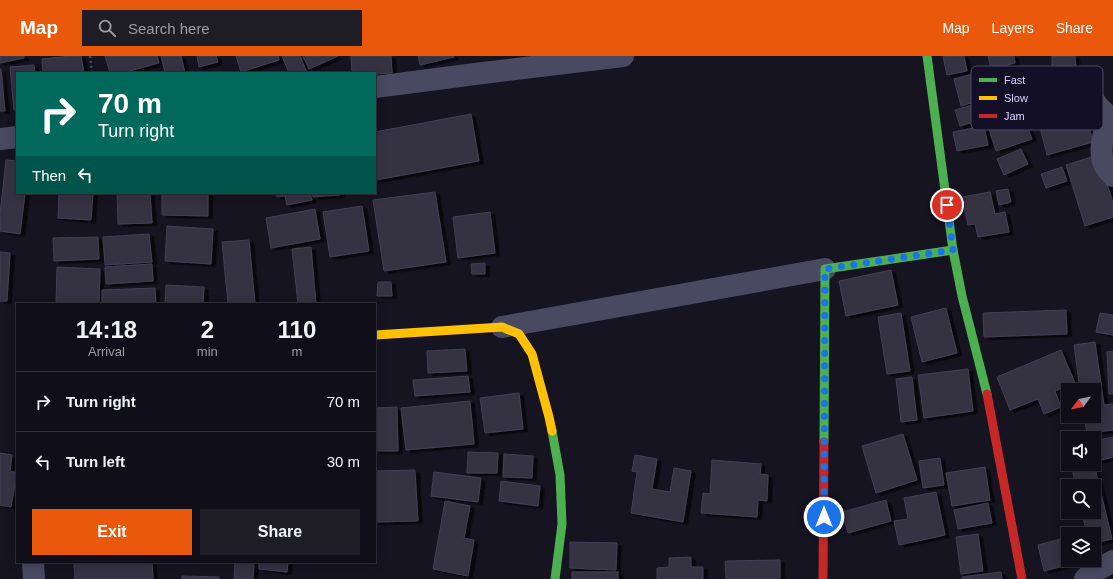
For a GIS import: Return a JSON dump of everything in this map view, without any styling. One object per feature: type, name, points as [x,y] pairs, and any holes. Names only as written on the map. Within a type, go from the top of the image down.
[{"type":"street","points":[[376,87],[623,56]]},
{"type":"street","points":[[927,56],[953,250],[962,296],[984,381],[1022,579]]},
{"type":"street","points":[[1103,111],[1108,116],[1101,153],[1104,165],[1113,176]]},
{"type":"street","points":[[0,139],[16,137]]},
{"type":"street","points":[[376,335],[502,327],[825,269],[953,250]]},
{"type":"street","points":[[823,579],[825,269]]},
{"type":"street","points":[[502,327],[519,334],[532,354],[549,417],[560,475],[562,524],[555,579]]},
{"type":"street","points":[[1085,579],[1090,574],[1113,560]]},
{"type":"street","points":[[33,563],[34,579]]},
{"type":"path","points":[[90,56],[92,72]]},
{"type":"building","points":[[0,56],[24,56],[24,58],[0,63]]},
{"type":"building","points":[[81,56],[84,72],[43,72],[42,59]]},
{"type":"building","points":[[105,56],[157,56],[159,63],[126,72],[110,72]]},
{"type":"building","points":[[161,56],[181,56],[185,72],[165,72]]},
{"type":"building","points":[[197,56],[216,56],[218,62],[199,67]]},
{"type":"building","points":[[236,56],[278,56],[279,60],[241,72]]},
{"type":"building","points":[[282,56],[300,56],[307,72],[289,72]]},
{"type":"building","points":[[303,56],[338,56],[309,69]]},
{"type":"building","points":[[351,56],[391,56],[392,73],[376,74],[376,72],[352,72]]},
{"type":"building","points":[[418,56],[453,56],[454,57],[420,65]]},
{"type":"building","points":[[943,56],[964,56],[967,71],[947,75]]},
{"type":"building","points":[[988,56],[1014,56],[1015,63],[1003,66],[990,66]]},
{"type":"building","points":[[1052,56],[1075,56],[1076,66],[1052,66]]},
{"type":"building","points":[[34,65],[35,72],[16,72],[16,109],[14,110],[10,67]]},
{"type":"building","points":[[1,69],[5,111],[0,111]]},
{"type":"building","points":[[971,74],[971,103],[961,106],[954,79]]},
{"type":"building","points":[[971,105],[971,123],[960,126],[955,110]]},
{"type":"building","points":[[471,114],[479,161],[376,180],[376,132]]},
{"type":"building","points":[[971,129],[971,130],[985,130],[988,145],[957,151],[953,132]]},
{"type":"building","points":[[989,130],[1029,130],[1032,139],[996,151]]},
{"type":"building","points":[[1041,130],[1090,130],[1093,142],[1047,155]]},
{"type":"building","points":[[1021,149],[1028,164],[1004,175],[997,159]]},
{"type":"building","points":[[1098,155],[1113,203],[1113,217],[1085,226],[1066,165]]},
{"type":"building","points":[[6,160],[16,161],[16,194],[25,194],[20,234],[0,231],[0,213]]},
{"type":"building","points":[[1062,167],[1067,181],[1046,188],[1041,174]]},
{"type":"building","points":[[1008,189],[1011,202],[999,205],[996,191]]},
{"type":"building","points":[[435,192],[446,262],[384,271],[373,200]]},
{"type":"building","points":[[990,192],[995,214],[1005,212],[1009,232],[978,237],[975,224],[968,225],[962,197]]},
{"type":"building","points":[[59,194],[93,194],[91,220],[58,218]]},
{"type":"building","points":[[117,194],[150,194],[152,223],[118,224]]},
{"type":"building","points":[[162,194],[208,194],[208,216],[162,215]]},
{"type":"building","points":[[276,194],[310,194],[312,200],[287,205],[285,196],[277,197]]},
{"type":"building","points":[[312,194],[340,194],[340,195],[313,197]]},
{"type":"building","points":[[362,206],[369,251],[330,257],[323,212]]},
{"type":"building","points":[[315,209],[320,239],[271,248],[266,218]]},
{"type":"building","points":[[490,212],[495,253],[458,258],[453,217]]},
{"type":"building","points":[[167,226],[213,229],[211,264],[165,261]]},
{"type":"building","points":[[149,234],[152,262],[105,265],[103,237]]},
{"type":"building","points":[[98,237],[99,259],[54,261],[53,238]]},
{"type":"building","points":[[249,240],[255,303],[228,303],[222,242]]},
{"type":"building","points":[[311,247],[316,303],[298,303],[292,249]]},
{"type":"building","points":[[0,252],[10,253],[7,301],[0,301]]},
{"type":"building","points":[[485,263],[485,274],[472,274],[471,264]]},
{"type":"building","points":[[152,264],[153,281],[106,284],[105,267]]},
{"type":"building","points":[[57,267],[100,269],[99,303],[56,303]]},
{"type":"building","points":[[891,270],[898,305],[846,316],[839,281]]},
{"type":"building","points":[[378,282],[391,282],[392,296],[377,296]]},
{"type":"building","points":[[166,285],[204,287],[203,303],[165,303]]},
{"type":"building","points":[[155,288],[156,303],[102,303],[102,290]]},
{"type":"building","points":[[946,308],[957,353],[922,362],[911,317]]},
{"type":"building","points":[[1066,310],[1067,334],[984,337],[983,313]]},
{"type":"building","points":[[901,313],[910,371],[887,374],[878,317]]},
{"type":"building","points":[[1100,313],[1113,315],[1113,335],[1096,332]]},
{"type":"building","points":[[1095,342],[1101,383],[1079,383],[1074,345]]},
{"type":"building","points":[[465,349],[467,371],[428,373],[427,351]]},
{"type":"building","points":[[1061,350],[1075,383],[1061,383],[1061,389],[1055,391],[1061,407],[1044,414],[1038,399],[1010,410],[997,377]]},
{"type":"building","points":[[1113,351],[1113,394],[1109,394],[1107,352]]},
{"type":"building","points":[[968,369],[973,411],[924,418],[918,375]]},
{"type":"building","points":[[468,376],[470,392],[415,396],[413,380]]},
{"type":"building","points":[[912,377],[917,420],[901,422],[896,379]]},
{"type":"building","points":[[1101,384],[1104,405],[1113,404],[1113,430],[1087,431],[1085,423],[1101,423]]},
{"type":"building","points":[[519,393],[523,429],[485,433],[480,398]]},
{"type":"building","points":[[470,401],[474,444],[406,450],[401,408]]},
{"type":"building","points":[[397,407],[398,451],[376,451],[376,408]]},
{"type":"building","points":[[903,434],[917,480],[876,493],[862,446]]},
{"type":"building","points":[[1113,437],[1113,457],[1101,460],[1101,440]]},
{"type":"building","points":[[468,452],[498,453],[497,473],[467,473]]},
{"type":"building","points":[[0,453],[12,455],[10,471],[16,473],[16,479],[11,507],[0,505]]},
{"type":"building","points":[[504,454],[533,456],[532,478],[503,477]]},
{"type":"building","points":[[635,455],[657,459],[652,489],[670,492],[674,468],[691,471],[683,522],[631,513],[637,472],[632,471]]},
{"type":"building","points":[[940,458],[944,485],[923,488],[919,461]]},
{"type":"building","points":[[712,460],[761,464],[760,474],[768,475],[767,501],[758,500],[757,517],[701,513],[703,493],[710,494]]},
{"type":"building","points":[[985,467],[990,500],[952,506],[946,473]]},
{"type":"building","points":[[415,470],[418,521],[376,522],[376,471]]},
{"type":"building","points":[[1073,471],[1096,471],[1098,479],[1074,479]]},
{"type":"building","points":[[434,472],[481,478],[478,502],[431,496]]},
{"type":"building","points":[[501,481],[540,486],[538,506],[499,501]]},
{"type":"building","points":[[936,492],[945,535],[899,545],[894,521],[908,519],[904,498]]},
{"type":"building","points":[[1101,493],[1112,539],[1101,541],[1101,527],[1085,527],[1084,519],[1101,519]]},
{"type":"building","points":[[886,500],[891,521],[848,533],[842,512]]},
{"type":"building","points":[[445,501],[470,506],[464,538],[474,540],[468,576],[433,569]]},
{"type":"building","points":[[988,503],[992,523],[958,529],[954,510]]},
{"type":"building","points":[[978,534],[983,571],[961,574],[956,537]]},
{"type":"building","points":[[1061,539],[1061,567],[1044,571],[1038,545]]},
{"type":"building","points":[[570,542],[617,543],[616,570],[570,568]]},
{"type":"building","points":[[691,557],[691,567],[703,567],[703,579],[657,579],[657,568],[669,567],[669,558]]},
{"type":"building","points":[[780,560],[780,579],[726,579],[725,561]]},
{"type":"building","points":[[74,563],[152,563],[153,579],[75,579]]},
{"type":"building","points":[[235,563],[254,563],[253,579],[234,579]]},
{"type":"building","points":[[259,563],[288,563],[287,572],[259,569]]},
{"type":"building","points":[[572,572],[618,572],[618,579],[572,579]]},
{"type":"building","points":[[1001,572],[1002,579],[962,579],[962,577]]},
{"type":"building","points":[[182,576],[219,577],[219,579],[182,579]]},
{"type":"traffic: fast","points":[[927,56],[953,250],[962,296],[987,394]]},
{"type":"traffic: fast","points":[[824,442],[825,269],[953,250]]},
{"type":"traffic: fast","points":[[552,431],[560,475],[562,524],[555,579]]},
{"type":"traffic: slow","points":[[376,335],[502,327],[519,334],[532,354],[552,431]]},
{"type":"traffic: jam","points":[[987,394],[1022,579]]},
{"type":"traffic: jam","points":[[823,579],[824,442]]},
{"type":"route","points":[[824,517],[825,269],[953,250],[947,205]]}]
